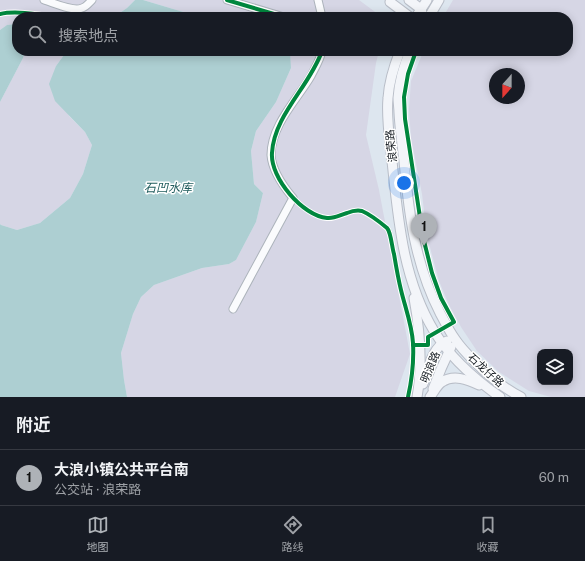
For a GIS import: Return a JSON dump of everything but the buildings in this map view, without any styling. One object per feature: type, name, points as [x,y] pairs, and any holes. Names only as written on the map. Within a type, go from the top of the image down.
[{"type":"main road","points":[[409,0],[418,12]]},
{"type":"main road","points":[[421,12],[427,0]]},
{"type":"main road","points":[[432,12],[439,0]]},
{"type":"main road","points":[[390,2],[403,12]]},
{"type":"main road","name":"浪荣路","points":[[398,56],[389,88],[387,105],[398,214],[403,246],[412,281],[428,319],[442,343],[449,351]]},
{"type":"main road","name":"浪荣路","points":[[408,56],[404,68],[398,98],[408,207],[416,246],[429,289],[454,338]]},
{"type":"main road","points":[[412,281],[420,342],[420,379],[417,397]]},
{"type":"main road","name":"明浪路","points":[[417,397],[436,350],[442,343],[454,338]]},
{"type":"main road","name":"明浪路","points":[[430,397],[440,369],[454,338]]},
{"type":"main road","name":"石龙仔路","points":[[454,338],[495,380],[511,392],[521,397]]},
{"type":"main road","name":"石龙仔路","points":[[449,351],[487,388],[500,397]]},
{"type":"main road","points":[[430,397],[437,387],[448,379],[455,378],[472,381],[487,388]]},
{"type":"lane","points":[[44,0],[77,10],[86,7],[92,0]]},
{"type":"lane","points":[[227,0],[267,12]]},
{"type":"lane","points":[[318,0],[321,12]]},
{"type":"lane","points":[[233,309],[293,198],[283,186],[273,164],[271,155],[274,138],[284,116],[311,76],[320,56]]},
{"type":"shaded area","points":[[0,0],[135,0],[121,12],[12,12],[12,24],[7,25],[0,30]]},
{"type":"shaded area","points":[[143,0],[359,0],[375,12],[183,12]]},
{"type":"shaded area","points":[[453,0],[585,0],[585,397],[551,397],[529,391],[499,372],[477,351],[461,327],[449,305],[439,281],[427,236],[422,194],[411,138],[409,109],[411,81],[422,56],[573,56],[573,12],[446,12]]},
{"type":"shaded area","points":[[24,56],[63,56],[56,66],[69,116],[85,132],[92,145],[83,174],[70,198],[40,223],[17,230],[0,224],[0,102]]},
{"type":"shaded area","points":[[290,56],[378,56],[366,135],[379,190],[410,354],[395,397],[127,397],[121,353],[133,314],[141,297],[154,285],[202,268],[229,264],[236,260],[256,222],[263,193],[254,184],[251,151],[256,131],[276,102],[291,68]]},
{"type":"water","points":[[135,0],[143,0],[183,12],[121,12]]},
{"type":"water","points":[[12,24],[12,56],[24,56],[0,102],[0,30],[7,25]]},
{"type":"water","name":"石凹水库","points":[[63,56],[290,56],[291,68],[276,102],[256,131],[251,151],[254,184],[263,193],[256,222],[236,260],[229,264],[202,268],[154,285],[141,297],[133,314],[121,353],[127,397],[0,397],[0,224],[17,230],[40,223],[70,198],[83,174],[92,145],[85,132],[55,101],[49,84],[56,66]]},
{"type":"cycle path","points":[[227,0],[267,12]]},
{"type":"cycle path","points":[[0,14],[12,13]]},
{"type":"cycle path","points":[[320,56],[279,126],[274,139],[272,153],[273,163],[282,184],[308,211],[318,216],[327,218],[353,211],[362,211],[387,228],[390,233],[400,286],[412,336],[413,363],[408,397]]},
{"type":"cycle path","points":[[413,345],[428,345],[428,337],[454,322],[441,298],[432,273],[423,237],[405,119],[404,97],[408,74],[414,56]]},
{"type":"place","name":"大浪小镇公共平台南","points":[[424,246]]}]
